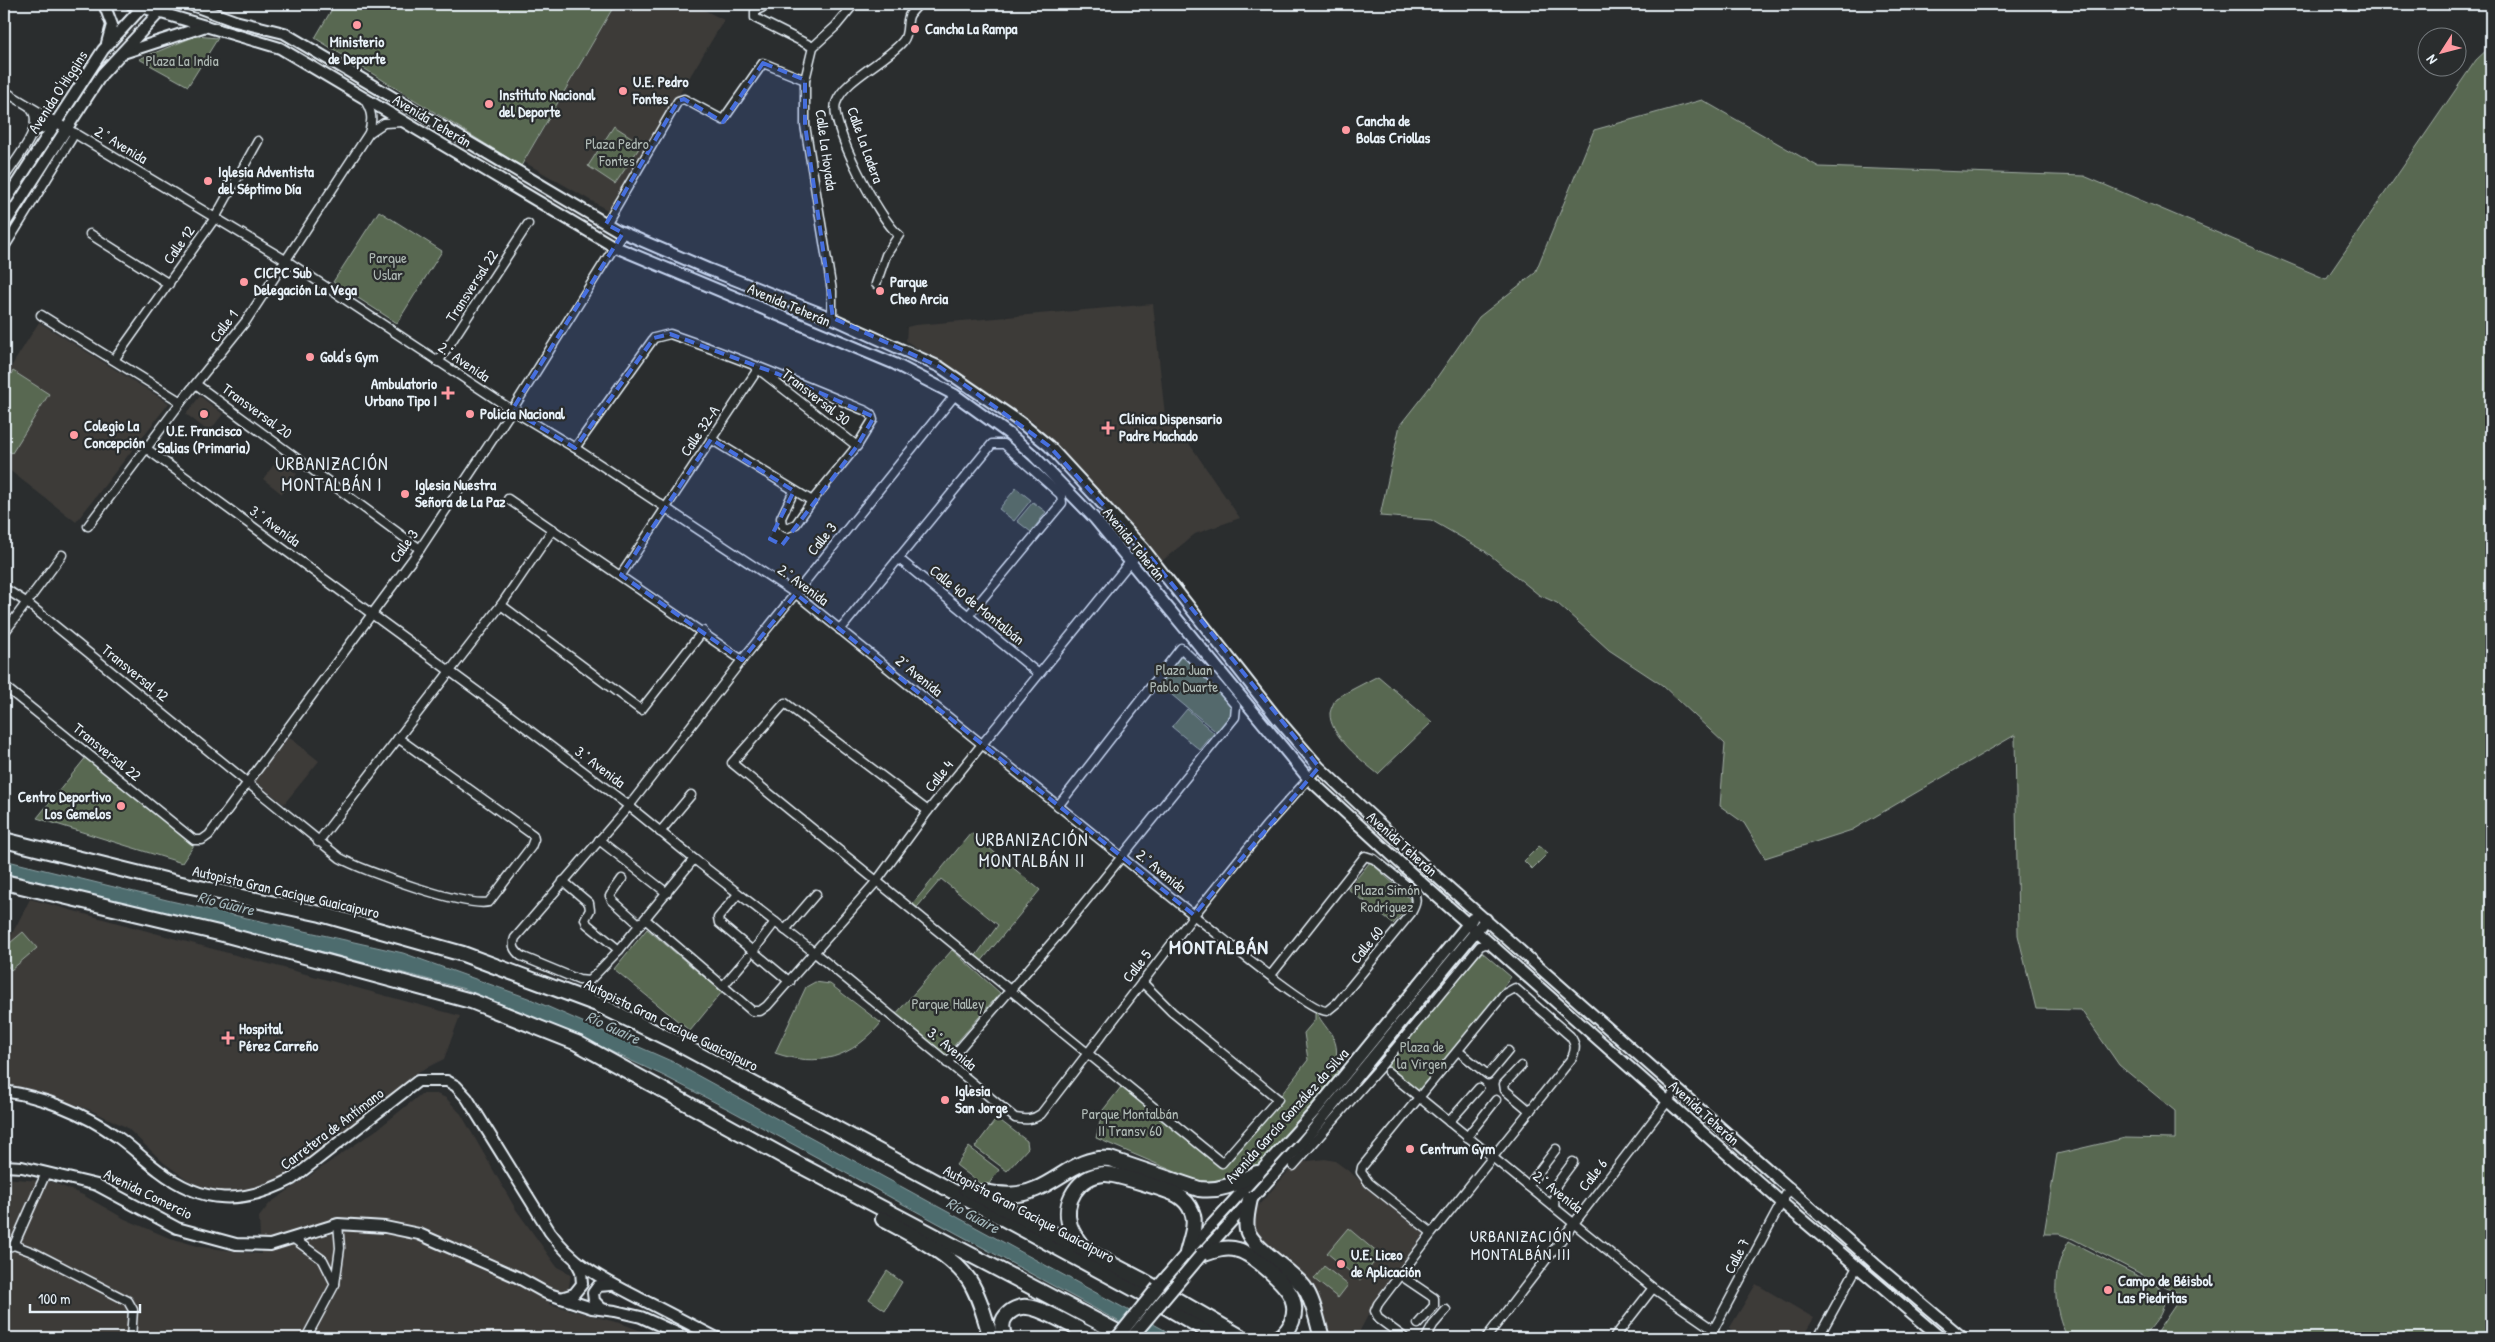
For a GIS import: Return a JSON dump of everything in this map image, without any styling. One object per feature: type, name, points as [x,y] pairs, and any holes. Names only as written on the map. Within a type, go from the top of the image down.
[{"type":"highway","name":"Autopista Gran Cacique Guaicaipuro","points":[[4,840],[178,883],[321,914],[462,954],[597,1004],[677,1043],[1140,1292],[1220,1338]]},
{"type":"highway","points":[[4,882],[227,935],[471,1001],[577,1043],[814,1173],[1130,1338]]},
{"type":"highway","points":[[820,1120],[874,1143],[966,1189],[1085,1251],[1243,1338]]},
{"type":"highway","points":[[966,1189],[1006,1195],[1020,1194],[1035,1190],[1065,1171],[1096,1158],[1110,1159],[1198,1189],[1209,1190],[1234,1185],[1256,1173]]},
{"type":"highway","points":[[814,1173],[833,1190],[927,1245],[958,1267],[970,1281],[979,1301],[991,1338]]},
{"type":"highway","points":[[1140,1292],[1128,1281],[1085,1251],[1070,1227],[1069,1202],[1074,1191],[1092,1176],[1106,1173],[1172,1192],[1186,1202],[1193,1214],[1194,1254],[1229,1248],[1248,1253],[1285,1287],[1292,1298],[1293,1318],[1290,1326],[1278,1338]]},
{"type":"highway","points":[[1250,1199],[1246,1219],[1250,1237],[1305,1288],[1311,1299],[1322,1338]]},
{"type":"highway","points":[[1005,1338],[1002,1326],[1006,1316],[1016,1309],[1026,1306],[1098,1338]]},
{"type":"main road","points":[[103,50],[110,38],[112,25],[104,4]]},
{"type":"main road","name":"Avenida Teherán","points":[[131,4],[163,8],[206,26],[260,40],[280,48],[613,246],[895,364],[955,395],[1009,434],[1033,455],[1090,512],[1308,778],[1392,857],[1780,1201],[1941,1338]]},
{"type":"main road","name":"Avenida Teherán","points":[[189,4],[227,18],[284,33],[623,233],[832,318],[940,367],[986,397],[1049,446],[1144,549],[1319,767],[1482,916],[1790,1187],[1874,1264],[1964,1338]]},
{"type":"main road","points":[[208,4],[227,18]]},
{"type":"main road","name":"Avenida O'Higgins","points":[[4,203],[103,50],[144,5]]},
{"type":"main road","name":"Avenida O'Higgins","points":[[4,225],[70,131],[102,74],[163,8]]},
{"type":"main road","points":[[122,54],[206,26]]},
{"type":"main road","points":[[35,130],[55,122]]},
{"type":"main road","name":"Avenida García González da Silva","points":[[1130,1338],[1256,1173],[1315,1111],[1468,923],[1482,916]]},
{"type":"main road","name":"Avenida García González da Silva","points":[[1117,1338],[1194,1254],[1250,1199],[1303,1142],[1476,931],[1482,916]]},
{"type":"main road","name":"Carretera de Antímano","points":[[4,1091],[24,1094],[78,1114],[117,1136],[160,1172],[186,1188],[197,1194],[222,1198],[246,1197],[274,1188],[292,1179],[418,1081],[447,1081],[456,1086],[467,1098],[550,1232],[564,1251],[577,1263],[612,1285],[717,1338]]},
{"type":"main road","name":"Avenida Comercio","points":[[4,1166],[22,1166],[97,1185],[177,1228],[228,1242],[270,1245],[338,1224],[385,1227],[419,1234],[517,1277],[546,1293],[653,1322],[688,1338]]},
{"type":"main road","points":[[561,1298],[574,1294],[582,1284],[581,1270],[577,1263]]},
{"type":"main road","points":[[604,1310],[594,1301],[593,1293],[598,1286],[612,1285]]},
{"type":"street","points":[[770,4],[755,10],[755,18],[814,47],[836,26],[854,4]]},
{"type":"street","name":"Calle La Ladera","points":[[876,284],[886,255],[899,235],[890,229],[869,195],[846,142],[835,106],[837,100],[861,74],[890,55],[904,40],[909,16],[919,4]]},
{"type":"street","name":"Calle La Hoyada","points":[[814,47],[805,80],[806,125],[832,291],[832,318]]},
{"type":"street","points":[[606,224],[678,101],[684,99],[723,120],[763,63],[805,80]]},
{"type":"street","name":"2.° Avenida","points":[[4,91],[287,261],[438,362],[575,448],[796,594],[840,630]]},
{"type":"street","points":[[362,97],[371,113],[372,119],[369,133]]},
{"type":"street","name":"Avenida O'Higgins","points":[[4,178],[35,130],[35,116],[28,106]]},
{"type":"street","points":[[369,133],[384,123],[402,122]]},
{"type":"street","name":"Avenida O'Higgins","points":[[4,248],[69,144],[70,131]]},
{"type":"street","name":"Calle 1","points":[[88,526],[181,402],[197,385],[246,321],[369,133]]},
{"type":"street","name":"Calle 12","points":[[114,360],[215,218],[258,141]]},
{"type":"street","name":"Transversal 22","points":[[438,362],[528,224]]},
{"type":"street","name":"Calle 3","points":[[194,840],[202,840],[209,835],[420,549],[512,410],[613,246],[623,233]]},
{"type":"street","points":[[90,234],[169,284]]},
{"type":"street","points":[[41,315],[181,402]]},
{"type":"street","name":"Transversal 30","points":[[575,448],[654,338],[662,334],[670,334],[741,359],[777,378],[857,446]]},
{"type":"street","name":"Calle 32-A","points":[[621,575],[758,369]]},
{"type":"street","points":[[777,378],[871,414],[873,420],[857,446],[792,528],[782,525],[781,518],[794,491]]},
{"type":"street","name":"Transversal 20","points":[[197,385],[420,549]]},
{"type":"street","name":"Calle 3","points":[[619,950],[595,977],[584,982],[520,956],[513,944],[515,938],[629,806],[742,660],[955,395]]},
{"type":"street","points":[[711,439],[812,501]]},
{"type":"street","points":[[840,630],[992,444],[1004,444],[1061,495],[1062,503],[968,616]]},
{"type":"street","name":"3.° Avenida","points":[[147,449],[629,806],[815,953],[1008,1114],[1025,1120]]},
{"type":"street","points":[[508,499],[742,660]]},
{"type":"street","points":[[318,842],[449,671],[502,606],[553,529]]},
{"type":"street","name":"Calle 4","points":[[724,986],[752,1011],[760,1011],[767,1006],[876,882],[928,811],[1130,562],[1144,549]]},
{"type":"street","points":[[4,633],[62,555]]},
{"type":"street","name":"Calle 40 de Montalbán","points":[[898,558],[1039,674]]},
{"type":"street","name":"Transversal 12","points":[[4,588],[26,602],[318,842],[340,858],[360,869],[448,897],[480,905],[489,902],[531,847],[534,839],[533,835],[398,738]]},
{"type":"street","points":[[502,606],[641,710],[703,632]]},
{"type":"street","name":"2° Avenida","points":[[840,630],[982,744]]},
{"type":"street","points":[[947,1062],[1010,991],[1235,717],[1236,706],[1211,677],[1181,648],[1058,806]]},
{"type":"street","name":"Transversal 22","points":[[4,686],[194,840]]},
{"type":"street","points":[[928,811],[785,703],[732,763],[1222,1163],[1278,1099],[1172,1012],[1142,982]]},
{"type":"street","name":"2.° Avenida","points":[[982,744],[1271,975],[1315,1009],[1326,1011]]},
{"type":"street","name":"Calle 5","points":[[1025,1120],[1036,1118],[1041,1114],[1194,915],[1319,767]]},
{"type":"street","points":[[660,832],[691,795]]},
{"type":"street","points":[[599,840],[667,892]]},
{"type":"street","name":"Calle 60","points":[[1271,975],[1365,856],[1374,859],[1412,890],[1416,902],[1411,913],[1338,1002],[1326,1011]]},
{"type":"street","points":[[563,881],[590,903],[590,910],[585,919],[587,924],[619,950],[694,859]]},
{"type":"street","points":[[622,879],[610,896],[612,900],[724,986],[775,922]]},
{"type":"street","points":[[738,894],[717,921],[750,954],[790,982]]},
{"type":"street","points":[[784,930],[816,894]]},
{"type":"street","points":[[1293,1166],[1381,1066],[1480,946],[1485,944],[1492,945]]},
{"type":"street","points":[[1406,1338],[1378,1319],[1375,1311],[1432,1233],[1572,1058],[1575,1044],[1570,1036],[1519,990],[1511,989],[1504,994],[1362,1167],[1361,1172],[1369,1183],[1432,1233]]},
{"type":"street","points":[[1458,1051],[1488,1075],[1508,1051]]},
{"type":"street","points":[[1521,1066],[1504,1084],[1505,1090],[1530,1111]]},
{"type":"street","name":"2.° Avenida","points":[[1388,1072],[1492,1159],[1574,1222],[1653,1288],[1714,1330]]},
{"type":"street","points":[[1449,1122],[1479,1088]]},
{"type":"street","name":"Calle 6","points":[[1486,1338],[1677,1089]]},
{"type":"street","points":[[1467,1137],[1496,1100]]},
{"type":"street","points":[[1528,1186],[1556,1148]]},
{"type":"street","points":[[1554,1206],[1556,1185],[1573,1162]]},
{"type":"street","points":[[4,1249],[14,1244],[46,1173]]},
{"type":"street","name":"Calle 7","points":[[1709,1338],[1780,1201],[1790,1187]]},
{"type":"street","points":[[306,1338],[335,1284],[340,1248],[338,1224]]},
{"type":"street","points":[[294,1239],[323,1260],[335,1284]]},
{"type":"street","points":[[14,1244],[128,1301],[133,1310],[131,1338]]},
{"type":"street","points":[[1818,1338],[1856,1267]]},
{"type":"street","points":[[1400,1275],[1434,1298],[1434,1306],[1418,1324]]},
{"type":"street","points":[[1614,1338],[1653,1288]]},
{"type":"street","points":[[1426,1338],[1433,1325],[1446,1310]]},
{"type":"highlighted area","points":[[763,63],[805,80],[805,125],[833,318],[940,367],[1049,446],[1144,549],[1319,767],[1194,915],[796,594],[742,660],[621,575],[711,439],[794,491],[770,539],[782,545],[857,446],[874,417],[778,374],[670,334],[654,338],[575,448],[512,410],[623,233],[606,224],[678,101],[684,99],[723,122]]},
{"type":"shaded area","name":"U.E. Pedro Fontes","points":[[616,4],[692,4],[724,20],[609,211],[524,162]]},
{"type":"shaded area","name":"Clínica Dispensario Padre Machado","points":[[1153,304],[1165,415],[1182,433],[1240,518],[1195,534],[1162,561],[1034,423],[906,341],[907,327],[915,325]]},
{"type":"shaded area","name":"Colegio La Concepción","points":[[39,322],[169,403],[76,522],[4,466],[4,378]]},
{"type":"shaded area","name":"U.E. Francisco Salias (Primaria)","points":[[200,396],[223,414],[209,432],[186,414]]},
{"type":"shaded area","points":[[278,459],[297,474],[282,494],[263,479]]},
{"type":"shaded area","points":[[289,737],[319,761],[284,804],[254,781]]},
{"type":"shaded area","name":"Hospital Pérez Carreño","points":[[30,899],[460,1016],[444,1059],[416,1073],[383,1103],[300,1167],[279,1179],[247,1190],[226,1192],[207,1189],[189,1181],[164,1163],[126,1127],[90,1110],[25,1088],[4,1086],[4,942],[12,934]]},
{"type":"shaded area","points":[[421,1094],[437,1094],[446,1098],[461,1114],[515,1208],[557,1267],[571,1274],[569,1287],[562,1293],[551,1295],[549,1304],[623,1324],[659,1338],[4,1338],[4,1178],[52,1182],[83,1195],[125,1219],[167,1237],[201,1247],[261,1254],[259,1217],[270,1203],[379,1128]]},
{"type":"shaded area","name":"U.E. Liceo de Aplicación","points":[[1325,1159],[1335,1161],[1350,1172],[1425,1234],[1380,1293],[1356,1338],[1322,1338],[1311,1299],[1252,1240],[1254,1213],[1257,1207],[1293,1166],[1308,1161]]},
{"type":"shaded area","points":[[1756,1284],[1814,1318],[1802,1338],[1745,1338],[1729,1329]]},
{"type":"green space","name":"Instituto Nacional del Deporte","points":[[335,4],[613,4],[614,6],[521,166],[315,38]]},
{"type":"green space","name":"Plaza La India","points":[[196,36],[218,38],[188,86],[139,59]]},
{"type":"green space","points":[[2491,46],[2491,1338],[2153,1338],[2182,1295],[2073,1239],[2059,1234],[2044,1234],[2057,1154],[2125,1138],[2175,1139],[2175,1111],[2119,1065],[2081,1010],[2036,1009],[2018,935],[2015,735],[1852,830],[1765,858],[1744,823],[1720,806],[1725,744],[1662,685],[1609,650],[1557,603],[1539,595],[1485,551],[1431,520],[1380,516],[1400,425],[1433,383],[1479,317],[1535,273],[1594,130],[1702,100],[1819,167],[2084,176],[2326,279],[2464,78],[2468,78],[2468,72],[2476,60]]},
{"type":"green space","name":"Plaza Pedro Fontes","points":[[614,126],[642,144],[615,184],[588,166]]},
{"type":"green space","name":"Parque Uslar","points":[[379,211],[442,251],[397,323],[333,282]]},
{"type":"green space","points":[[13,371],[49,394],[12,453],[4,448],[4,386]]},
{"type":"green space","points":[[1016,488],[1031,500],[1014,521],[999,509]]},
{"type":"green space","points":[[1033,502],[1046,512],[1031,532],[1017,521]]},
{"type":"green space","name":"Plaza Juan Pablo Duarte","points":[[1181,648],[1236,706],[1235,717],[1220,735],[1155,681]]},
{"type":"green space","points":[[1378,676],[1432,722],[1378,774],[1341,739],[1331,721],[1330,713],[1336,698]]},
{"type":"green space","points":[[1187,709],[1214,733],[1200,750],[1172,727]]},
{"type":"green space","name":"Centro Deportivo Los Gemelos","points":[[87,756],[194,845],[182,863],[37,818]]},
{"type":"green space","points":[[971,833],[1040,890],[980,963],[975,957],[998,925],[941,879],[913,912],[909,908]]},
{"type":"green space","points":[[1539,846],[1548,853],[1532,869],[1524,861]]},
{"type":"green space","name":"Plaza Simón Rodríguez","points":[[1370,862],[1410,899],[1406,909],[1393,924],[1365,900],[1363,901],[1348,889]]},
{"type":"green space","points":[[647,929],[722,992],[690,1031],[614,969]]},
{"type":"green space","points":[[23,932],[37,948],[11,970],[4,962],[4,948]]},
{"type":"green space","name":"Parque Halley","points":[[952,950],[1000,993],[944,1057],[895,1015]]},
{"type":"green space","name":"Plaza de la Virgen","points":[[1482,952],[1511,977],[1419,1094],[1385,1066]]},
{"type":"green space","points":[[815,982],[830,984],[881,1023],[858,1045],[833,1057],[806,1060],[775,1053],[806,987]]},
{"type":"green space","name":"Parque Montalbán II Transv 60","points":[[1315,1009],[1334,1040],[1337,1054],[1335,1064],[1340,1074],[1257,1173],[1211,1183],[1192,1179],[1096,1138],[1103,1110],[1125,1082],[1222,1163],[1278,1099],[1308,1060],[1304,1033],[1315,1020]]},
{"type":"green space","points":[[997,1118],[1027,1141],[1028,1148],[1007,1171],[975,1147]]},
{"type":"green space","points":[[969,1147],[999,1170],[986,1188],[956,1165]]},
{"type":"green space","points":[[1348,1228],[1380,1255],[1360,1280],[1327,1253]]},
{"type":"green space","name":"Campo de Béisbol Las Piedritas","points":[[2069,1241],[2158,1286],[2164,1300],[2163,1307],[2157,1320],[2142,1338],[2068,1338],[2059,1315],[2056,1290],[2059,1264]]},
{"type":"green space","points":[[1324,1266],[1348,1285],[1338,1298],[1314,1279]]},
{"type":"green space","points":[[887,1271],[902,1282],[885,1310],[869,1299]]},
{"type":"water","points":[[4,860],[171,901],[403,953],[528,998],[671,1061],[1179,1338],[1149,1338],[730,1110],[662,1075],[569,1032],[465,989],[4,873]]},
{"type":"place","name":"Ministerio de Deporte","points":[[357,25]]},
{"type":"place","name":"Cancha La Rampa","points":[[915,29]]},
{"type":"place","name":"U.E. Pedro Fontes","points":[[623,91]]},
{"type":"place","name":"Instituto Nacional del Deporte","points":[[489,104]]},
{"type":"place","name":"Cancha de Bolas Criollas","points":[[1346,130]]},
{"type":"place","name":"Iglesia Adventista del Séptimo Día","points":[[208,181]]},
{"type":"place","name":"CICPC Sub Delegación La Vega","points":[[244,282]]},
{"type":"place","name":"Parque Cheo Arcia","points":[[880,291]]},
{"type":"place","name":"Gold's Gym","points":[[310,357]]},
{"type":"place","name":"Ambulatorio Urbano Tipo I","points":[[448,393]]},
{"type":"place","name":"U.E. Francisco Salias (Primaria)","points":[[204,414]]},
{"type":"place","name":"Policía Nacional","points":[[470,414]]},
{"type":"place","name":"Clínica Dispensario Padre Machado","points":[[1108,428]]},
{"type":"place","name":"Colegio La Concepción","points":[[74,435]]},
{"type":"place","name":"Iglesia Nuestra Señora de La Paz","points":[[405,494]]},
{"type":"place","name":"Centro Deportivo Los Gemelos","points":[[121,806]]},
{"type":"place","name":"Hospital Pérez Carreño","points":[[228,1038]]},
{"type":"place","name":"Iglesia San Jorge","points":[[945,1100]]},
{"type":"place","name":"Centrum Gym","points":[[1410,1149]]},
{"type":"place","name":"U.E. Liceo de Aplicación","points":[[1341,1264]]},
{"type":"place","name":"Campo de Béisbol Las Piedritas","points":[[2108,1290]]},
{"type":"district","name":"URBANIZACIÓN MONTALBÁN I","points":[[332,474]]},
{"type":"district","name":"URBANIZACIÓN MONTALBÁN II","points":[[1032,850]]},
{"type":"district","name":"MONTALBÁN","points":[[1219,947]]},
{"type":"district","name":"URBANIZACIÓN MONTALBÁN III","points":[[1521,1245]]},
{"type":"water label","name":"Río Guaire","points":[[226,903]]},
{"type":"water label","name":"Río Guaire","points":[[613,1027]]},
{"type":"water label","name":"Río Guaire","points":[[973,1215]]}]
